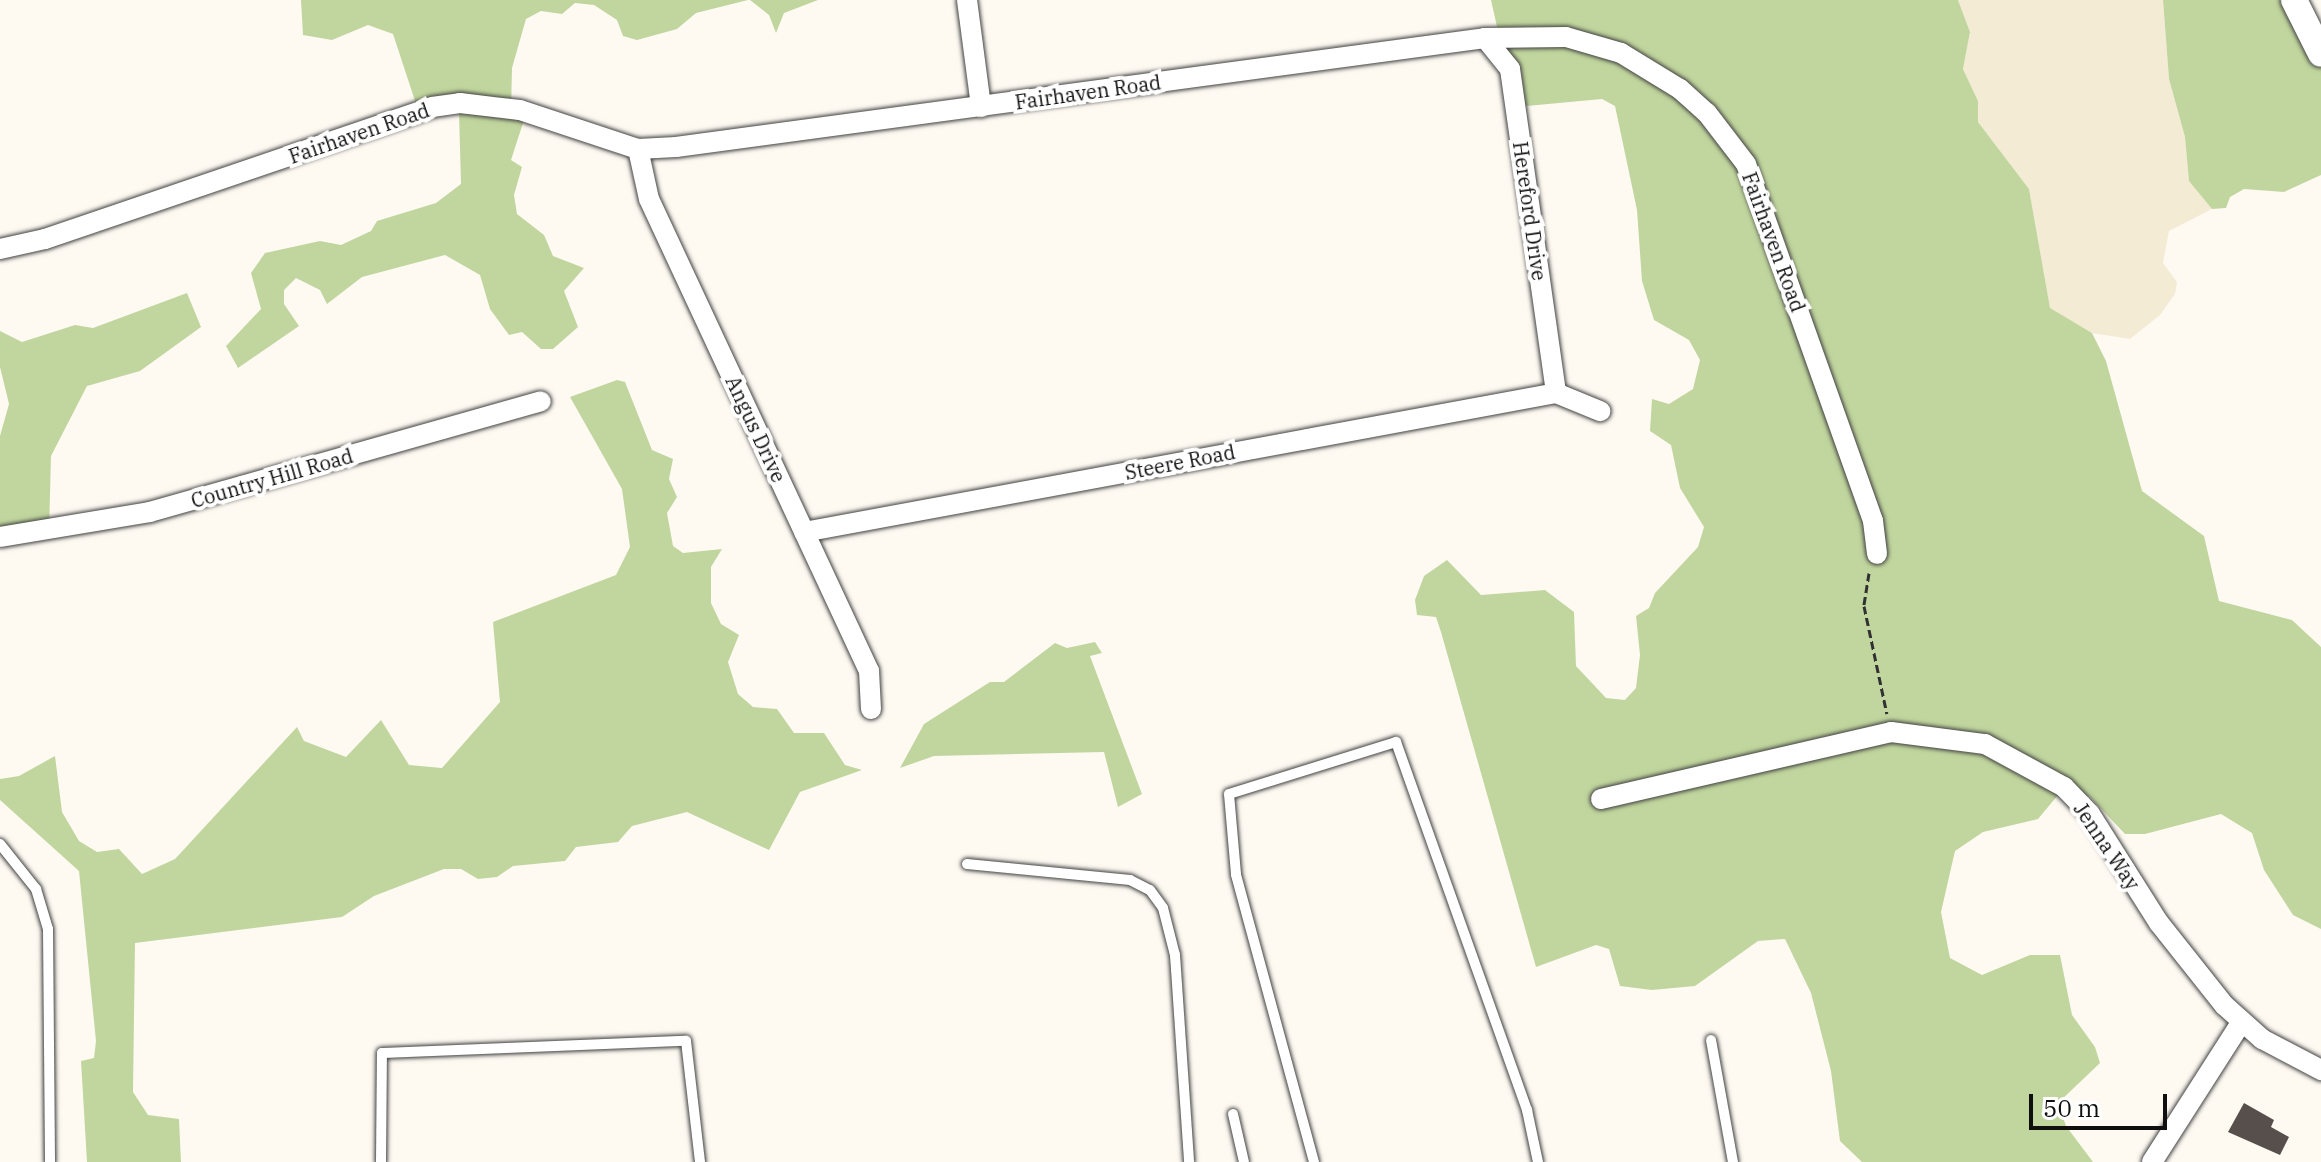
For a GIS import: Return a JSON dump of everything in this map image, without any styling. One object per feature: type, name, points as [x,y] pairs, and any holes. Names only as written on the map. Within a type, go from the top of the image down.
[{"type":"street","points":[[967,0],[981,107]]},
{"type":"street","points":[[2294,0],[2321,54]]},
{"type":"street","name":"Fairhaven Road","points":[[0,249],[60,234],[432,107],[475,103],[520,110],[638,149],[981,107],[1485,38],[1541,34],[1621,53],[1680,89],[1731,140],[1762,205],[1873,521],[1877,554]]},
{"type":"street","name":"Hereford Drive","points":[[1485,38],[1510,69],[1556,393]]},
{"type":"street","name":"Angus Drive","points":[[638,149],[649,199],[869,671],[871,709]]},
{"type":"street","points":[[1556,393],[1600,411]]},
{"type":"street","name":"Steere Road","points":[[804,532],[1556,393]]},
{"type":"street","name":"Country Hill Road","points":[[0,537],[150,512],[541,401]]},
{"type":"street","name":"Jenna Way","points":[[1601,799],[1891,732],[1985,744],[2064,787],[2090,814],[2167,934],[2241,1023],[2321,1070]]},
{"type":"street","points":[[2152,1162],[2241,1023]]},
{"type":"lane","points":[[1314,1162],[1236,874],[1229,794],[1396,742],[1527,1110],[1538,1162]]},
{"type":"lane","points":[[0,844],[36,889],[48,929],[50,1162]]},
{"type":"lane","points":[[967,864],[1130,880],[1150,890],[1163,908],[1175,955],[1189,1162]]},
{"type":"lane","points":[[1711,1040],[1733,1162]]},
{"type":"lane","points":[[381,1162],[382,1053],[686,1041],[700,1162]]},
{"type":"lane","points":[[1233,1114],[1244,1162]]},
{"type":"path","points":[[1877,554],[1864,606],[1891,732]]},
{"type":"shaded area","points":[[1958,0],[2163,0],[2169,79],[2185,137],[2189,180],[2212,209],[2169,231],[2163,263],[2177,282],[2175,294],[2160,315],[2130,339],[2092,333],[2050,309],[2029,189],[1978,122],[1978,101],[1963,69],[1970,32]]},
{"type":"green space","points":[[301,0],[748,0],[696,13],[677,29],[637,40],[623,36],[617,20],[594,5],[575,3],[562,14],[541,11],[526,19],[512,68],[511,111],[524,120],[511,160],[522,167],[514,195],[517,214],[544,235],[553,256],[584,268],[564,291],[578,327],[553,349],[541,349],[522,332],[509,335],[490,309],[480,275],[445,255],[362,277],[327,304],[320,290],[296,278],[284,290],[284,304],[299,326],[238,368],[226,346],[261,309],[251,273],[265,253],[320,241],[341,245],[371,231],[377,221],[436,203],[461,184],[459,113],[455,110],[420,116],[393,34],[368,25],[332,40],[303,35]]},
{"type":"green space","points":[[750,0],[818,0],[784,13],[776,33],[769,15]]},
{"type":"green space","points":[[1491,0],[1958,0],[1970,32],[1963,69],[1978,101],[1978,122],[2029,189],[2050,308],[2092,333],[2106,361],[2142,491],[2204,536],[2219,601],[2292,620],[2321,647],[2321,929],[2293,915],[2264,870],[2252,833],[2221,814],[2145,834],[2125,834],[2091,798],[2068,783],[2038,819],[1983,832],[1955,851],[1941,912],[1950,958],[1982,975],[2030,955],[2060,955],[2072,1015],[2095,1047],[2100,1063],[2058,1103],[2066,1126],[2093,1162],[1862,1162],[1840,1141],[1831,1071],[1811,993],[1785,939],[1758,941],[1695,986],[1652,990],[1620,986],[1609,949],[1596,945],[1536,967],[1441,632],[1436,617],[1417,615],[1415,600],[1424,576],[1447,560],[1481,595],[1545,590],[1574,612],[1576,666],[1606,698],[1625,700],[1636,688],[1640,655],[1636,616],[1649,608],[1655,593],[1698,547],[1704,527],[1680,488],[1671,445],[1650,431],[1652,399],[1669,404],[1693,389],[1700,360],[1689,340],[1654,320],[1642,281],[1637,210],[1615,106],[1602,99],[1515,107]]},
{"type":"green space","points":[[2163,0],[2288,0],[2321,59],[2321,175],[2284,192],[2244,189],[2230,197],[2226,208],[2212,209],[2189,181],[2185,137],[2169,79]]},
{"type":"green space","points":[[187,293],[201,327],[140,371],[87,386],[51,456],[49,532],[0,543],[0,436],[9,404],[0,367],[0,331],[22,342],[75,325],[93,328]]},
{"type":"green space","points":[[617,380],[625,382],[652,450],[673,459],[669,479],[677,497],[667,513],[673,546],[683,553],[722,549],[711,567],[711,603],[721,624],[739,635],[728,662],[738,694],[753,707],[777,709],[794,733],[824,733],[845,765],[862,770],[800,792],[769,850],[687,812],[632,826],[618,842],[576,847],[565,861],[513,866],[497,877],[478,879],[461,869],[444,869],[374,896],[342,917],[135,943],[133,1092],[148,1115],[179,1119],[181,1162],[87,1162],[81,1061],[94,1058],[96,1041],[79,871],[0,800],[0,779],[19,776],[55,756],[62,812],[79,841],[97,852],[119,849],[142,874],[175,859],[297,727],[304,741],[346,757],[381,720],[409,765],[442,768],[500,702],[493,622],[616,575],[630,547],[622,489],[570,397]]},
{"type":"green space","points":[[1095,642],[1102,653],[1090,656],[1142,794],[1118,807],[1104,752],[934,756],[900,768],[924,724],[990,682],[1004,682],[1055,643],[1067,648]]},
{"type":"building","points":[[2244,1103],[2274,1120],[2271,1127],[2289,1137],[2280,1155],[2228,1132]]}]
